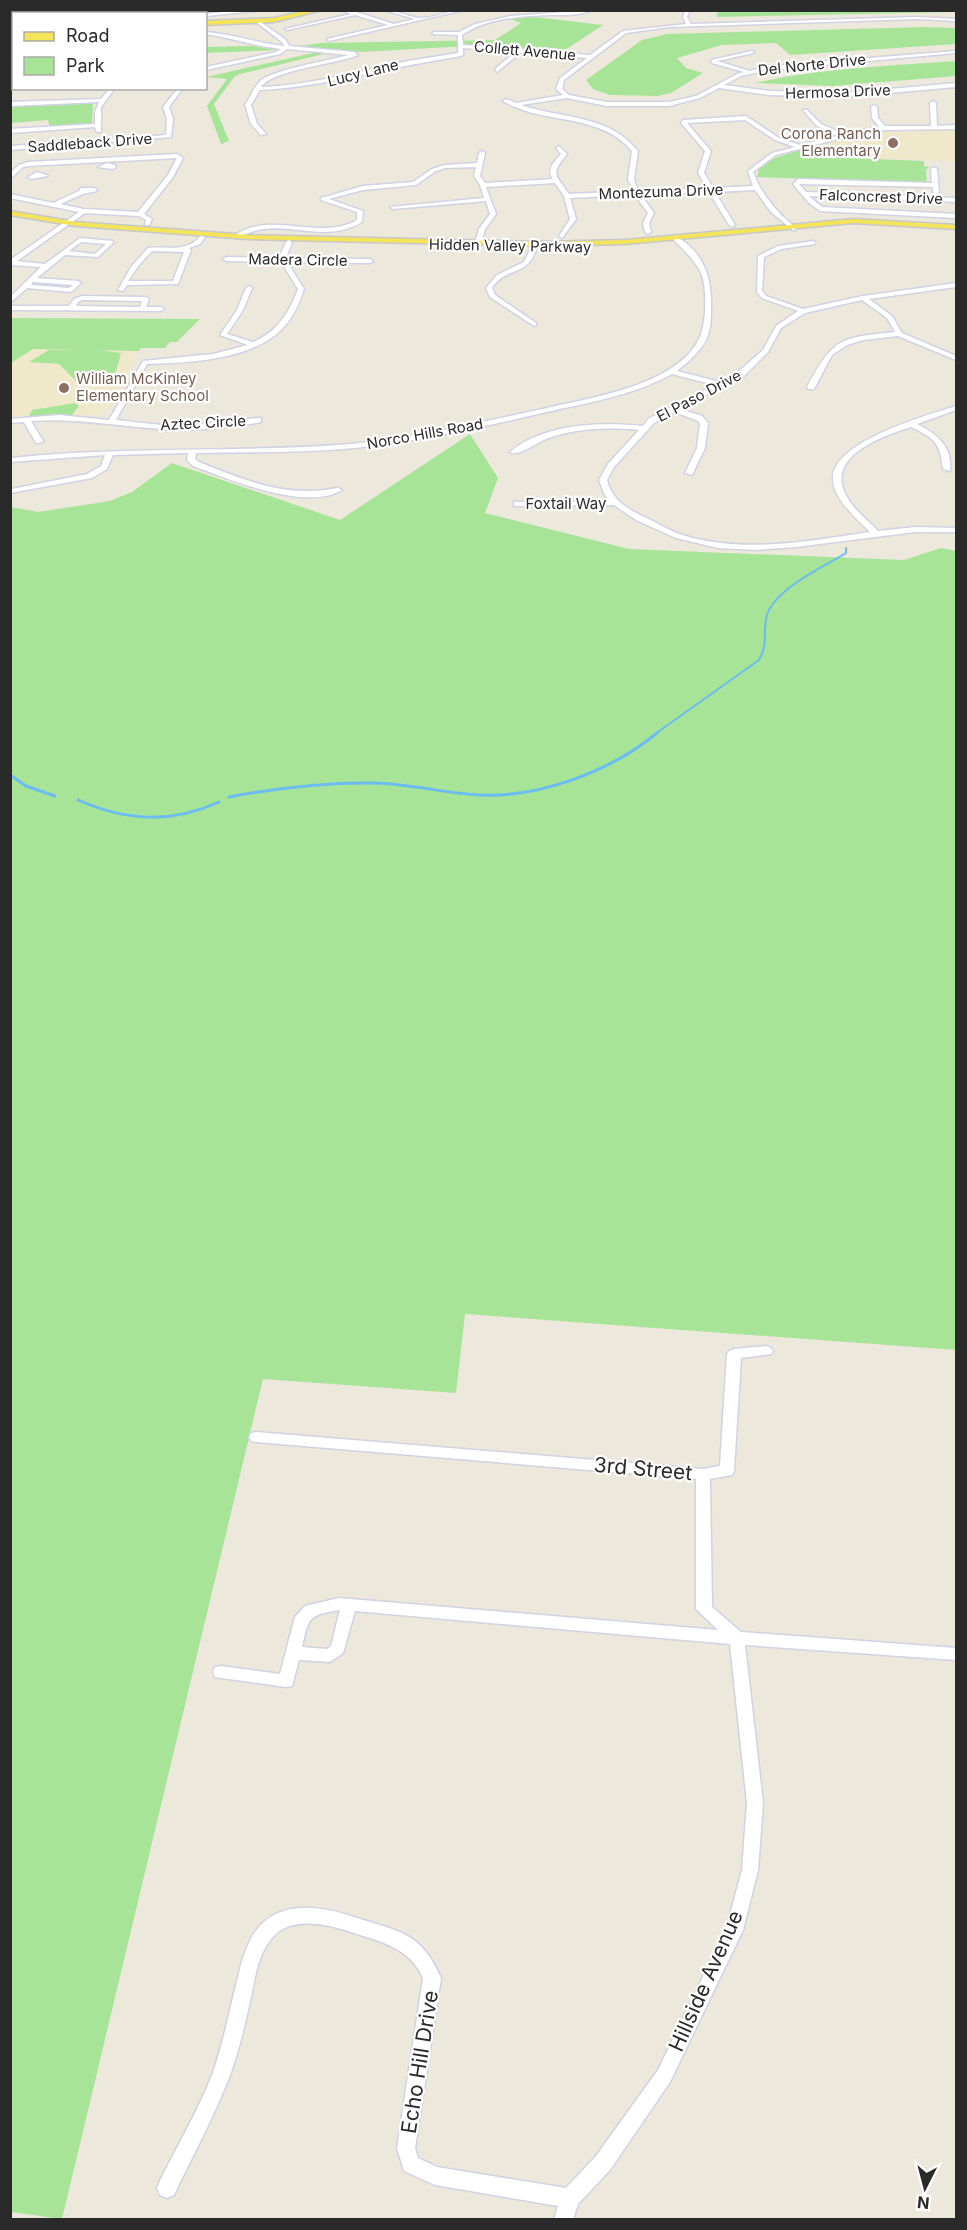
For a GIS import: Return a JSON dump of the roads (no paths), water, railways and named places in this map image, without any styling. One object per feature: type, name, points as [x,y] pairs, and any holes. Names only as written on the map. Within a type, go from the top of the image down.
[{"type":"main road","points":[[207,23],[258,21],[319,10]]},
{"type":"main road","points":[[10,215],[66,224]]},
{"type":"main road","name":"Hidden Valley Parkway","points":[[66,224],[248,237],[336,240],[600,244],[677,240]]},
{"type":"main road","name":"Hidden Valley Parkway","points":[[66,224],[201,238],[534,247],[599,247],[791,227],[855,224],[957,228]]},
{"type":"main road","points":[[181,232],[201,238]]},
{"type":"main road","points":[[248,237],[289,242],[336,240]]},
{"type":"street","points":[[207,15],[262,10]]},
{"type":"street","points":[[342,10],[412,30]]},
{"type":"street","points":[[386,10],[440,23]]},
{"type":"street","points":[[329,40],[462,10]]},
{"type":"street","points":[[434,33],[460,34],[472,27],[518,16],[580,14],[590,10]]},
{"type":"street","points":[[688,10],[685,17],[689,25]]},
{"type":"street","points":[[287,29],[357,15]]},
{"type":"street","points":[[567,96],[559,89],[562,79],[625,32],[651,27],[689,25],[917,18],[957,20]]},
{"type":"street","points":[[258,21],[287,47]]},
{"type":"street","points":[[207,33],[223,34],[260,45],[348,52],[354,55],[275,75],[262,82],[248,105],[254,124],[263,134]]},
{"type":"street","points":[[460,34],[460,46]]},
{"type":"street","name":"Collett Avenue","points":[[460,46],[591,57]]},
{"type":"street","name":"Lucy Lane","points":[[256,89],[315,86],[413,60],[461,54],[460,46]]},
{"type":"street","points":[[207,68],[278,53],[287,47]]},
{"type":"street","points":[[497,70],[521,50]]},
{"type":"street","points":[[748,72],[714,62],[714,60],[752,52]]},
{"type":"street","name":"Del Norte Drive","points":[[567,96],[607,104],[653,105],[682,102],[748,72],[769,68],[957,52]]},
{"type":"street","name":"Hermosa Drive","points":[[719,86],[769,93],[845,95],[957,85]]},
{"type":"street","points":[[102,143],[97,126],[96,110],[99,100],[111,90]]},
{"type":"street","name":"Saddleback Drive","points":[[10,148],[102,143],[169,136],[170,119],[166,107],[179,90]]},
{"type":"street","points":[[765,99],[769,93]]},
{"type":"street","points":[[514,105],[567,96]]},
{"type":"street","points":[[13,104],[99,100]]},
{"type":"street","points":[[506,101],[552,117],[591,123],[627,139],[635,151],[629,182],[651,213],[646,223],[648,232]]},
{"type":"street","points":[[933,103],[934,127]]},
{"type":"street","points":[[874,107],[875,118],[883,129]]},
{"type":"street","points":[[805,111],[819,125],[843,136]]},
{"type":"street","points":[[732,225],[708,190],[701,173],[708,151],[683,122],[746,118],[777,139],[798,146]]},
{"type":"street","points":[[10,131],[97,126]]},
{"type":"street","points":[[791,227],[756,188],[750,172],[774,154],[798,146],[883,129],[957,127]]},
{"type":"street","points":[[559,148],[564,154],[553,167],[556,181],[567,196],[573,219],[562,236]]},
{"type":"street","points":[[478,243],[482,229],[493,214],[483,184],[477,176],[482,153]]},
{"type":"street","points":[[12,176],[21,166],[28,164],[106,162],[177,156],[180,158],[171,176],[140,214]]},
{"type":"street","points":[[237,236],[248,231],[266,228],[344,229],[357,223],[362,217],[360,211],[326,202],[323,199],[363,188],[414,184],[422,181],[432,170],[444,166],[479,165]]},
{"type":"street","points":[[934,169],[938,199]]},
{"type":"street","points":[[12,176],[32,176]]},
{"type":"street","points":[[483,184],[556,181]]},
{"type":"street","points":[[935,185],[798,181],[796,184],[799,190],[820,209],[957,216]]},
{"type":"street","name":"Montezuma Drive","points":[[567,196],[756,188]]},
{"type":"street","points":[[54,205],[82,192]]},
{"type":"street","name":"Falconcrest Drive","points":[[805,194],[957,200]]},
{"type":"street","points":[[10,196],[84,211],[140,214],[149,219],[147,224]]},
{"type":"street","points":[[393,207],[489,199]]},
{"type":"street","points":[[11,263],[84,211]]},
{"type":"street","points":[[925,225],[930,213]]},
{"type":"street","points":[[187,247],[188,250],[176,283],[123,287],[133,266],[150,249],[187,247],[201,238]]},
{"type":"street","points":[[10,302],[46,266],[80,240],[111,243],[96,256],[65,253]]},
{"type":"street","name":"Norco Hills Road","points":[[10,460],[110,453],[325,448],[416,438],[610,395],[642,385],[670,371],[695,351],[706,331],[710,282],[702,264],[677,240]]},
{"type":"street","points":[[112,420],[145,362],[199,359],[252,344],[273,334],[282,325],[295,308],[302,289],[282,259],[289,242]]},
{"type":"street","points":[[803,311],[764,297],[759,291],[760,256],[780,247],[813,243]]},
{"type":"street","points":[[534,247],[532,258],[527,264],[494,280],[489,288],[492,296],[534,324]]},
{"type":"street","name":"Madera Circle","points":[[226,259],[370,261]]},
{"type":"street","points":[[11,263],[46,266]]},
{"type":"street","points":[[25,286],[71,290],[78,283],[31,280]]},
{"type":"street","name":"El Paso Drive","points":[[615,503],[604,488],[606,473],[645,428],[674,409],[724,385],[756,363],[766,351],[778,327],[803,311],[863,298],[957,285]]},
{"type":"street","points":[[249,288],[240,310],[223,335],[252,344]]},
{"type":"street","points":[[863,298],[890,317],[899,334]]},
{"type":"street","points":[[10,308],[160,309]]},
{"type":"street","points":[[811,387],[830,354],[840,346],[868,338],[899,334],[957,358]]},
{"type":"street","points":[[670,371],[724,385]]},
{"type":"street","points":[[875,532],[840,493],[837,480],[843,459],[853,449],[874,438],[957,408]]},
{"type":"street","points":[[674,409],[699,418],[704,423],[701,448],[688,473]]},
{"type":"street","name":"Aztec Circle","points":[[10,421],[59,417],[112,420],[162,427],[201,426],[258,420]]},
{"type":"street","points":[[27,419],[39,441]]},
{"type":"street","points":[[514,452],[545,437],[585,427],[605,425],[645,428]]},
{"type":"street","points":[[913,425],[938,438],[943,445],[946,469]]},
{"type":"street","points":[[192,451],[191,460],[196,464],[273,491],[308,495],[338,490]]},
{"type":"street","points":[[12,491],[89,476],[104,468],[110,453]]},
{"type":"street","points":[[615,503],[664,531],[687,539],[737,548],[789,547],[875,532],[957,530]]},
{"type":"street","name":"Foxtail Way","points":[[517,504],[615,503]]},
{"type":"street","points":[[703,1474],[728,1471],[734,1354],[766,1351]]},
{"type":"street","name":"3rd Street","points":[[256,1437],[703,1474],[704,1609],[737,1638]]},
{"type":"street","points":[[292,1653],[330,1656],[338,1649],[349,1605]]},
{"type":"street","points":[[221,1672],[286,1681],[300,1621],[310,1610],[349,1605],[957,1654]]},
{"type":"street","name":"Hillside Avenue","points":[[563,2220],[570,2198],[603,2163],[664,2076],[734,1930],[750,1869],[755,1803],[737,1638]]},
{"type":"street","name":"Echo Hill Drive","points":[[167,2188],[220,2076],[249,1969],[260,1941],[268,1928],[280,1919],[302,1915],[353,1924],[406,1943],[425,1958],[432,1978],[406,2148],[411,2164],[435,2176],[570,2198]]},
{"type":"waterway","points":[[655,734],[759,660],[764,648],[767,615],[772,605],[789,588],[846,553],[846,548]]},
{"type":"waterway","points":[[229,797],[302,786],[357,783],[388,784],[479,795],[526,792],[550,787],[597,770],[639,747],[657,733]]},
{"type":"waterway","points":[[10,775],[26,786],[55,796]]},
{"type":"waterway","points":[[78,800],[114,812],[148,817],[183,814],[219,802]]},
{"type":"place","name":"Corona Ranch Elementary","points":[[893,143]]},
{"type":"place","name":"William McKinley Elementary School","points":[[64,388]]}]
